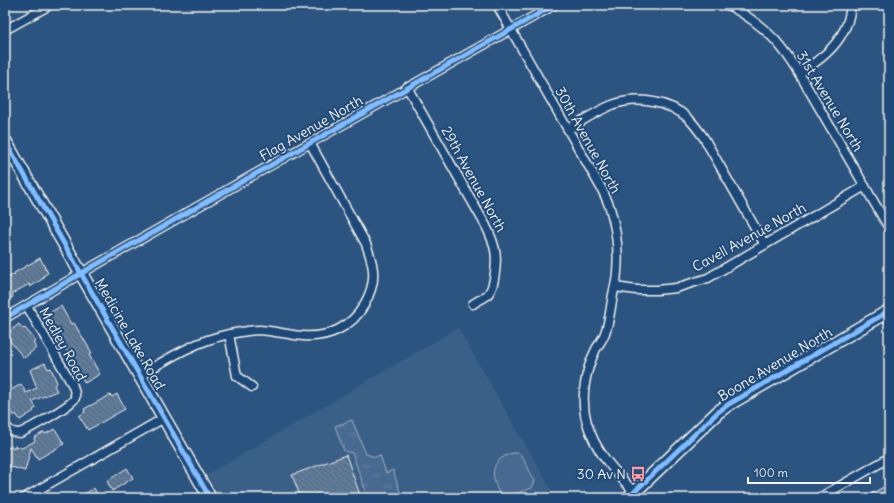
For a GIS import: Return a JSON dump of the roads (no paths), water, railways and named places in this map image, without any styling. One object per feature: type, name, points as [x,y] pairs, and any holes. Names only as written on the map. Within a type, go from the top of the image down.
[{"type":"street","points":[[5,30],[50,5]]},
{"type":"street","name":"30th Avenue North","points":[[497,5],[600,186],[610,207],[616,231],[618,253],[615,287],[610,317],[605,334],[588,366],[584,385],[584,404],[587,422],[596,446],[632,495]]},
{"type":"street","name":"Flag Avenue North","points":[[5,318],[554,5]]},
{"type":"street","name":"31st Avenue North","points":[[728,5],[757,24],[775,39],[788,55],[889,228]]},
{"type":"street","points":[[799,73],[811,66],[825,54],[844,32],[851,5]]},
{"type":"street","name":"29th Avenue North","points":[[408,87],[493,239],[496,253],[496,267],[493,285],[487,295],[473,304]]},
{"type":"street","points":[[568,129],[612,105],[627,101],[660,103],[674,109],[688,118],[704,138],[765,244]]},
{"type":"street","name":"Medicine Lake Road","points":[[5,141],[210,498]]},
{"type":"street","points":[[139,376],[203,341],[229,334],[260,330],[304,337],[319,336],[332,333],[342,328],[352,321],[361,311],[373,287],[374,273],[372,259],[366,244],[310,143]]},
{"type":"street","name":"Cavell Avenue North","points":[[615,287],[636,290],[657,290],[676,288],[708,278],[865,186]]},
{"type":"street","name":"Medley Road","points":[[5,425],[14,433],[20,433],[59,411],[75,398],[73,386],[27,306]]},
{"type":"street","name":"Boone Avenue North","points":[[632,495],[718,412],[729,404],[889,311]]},
{"type":"street","points":[[229,334],[237,376],[252,387]]},
{"type":"street","points":[[24,498],[164,418]]},
{"type":"street","points":[[819,498],[889,458]]},
{"type":"place","name":"30 Av N","points":[[638,474]]}]
